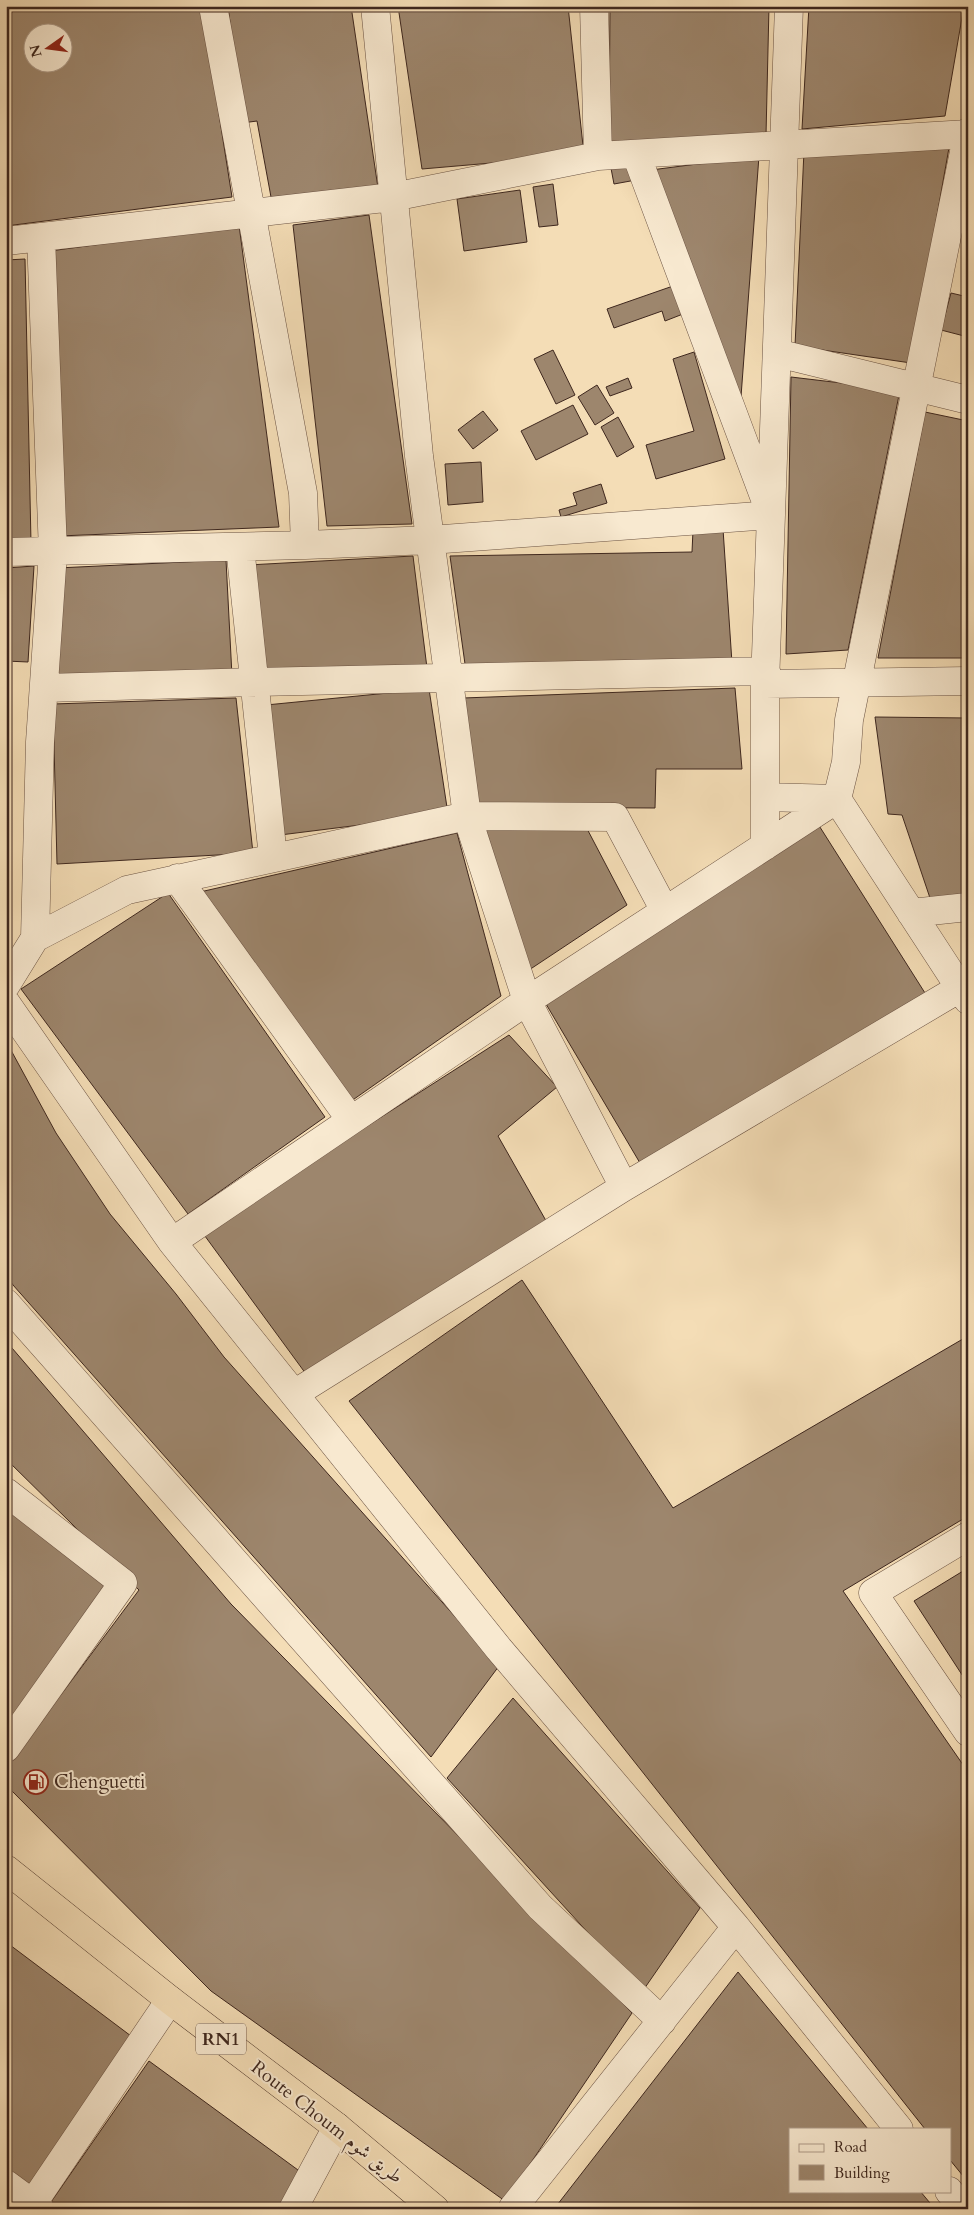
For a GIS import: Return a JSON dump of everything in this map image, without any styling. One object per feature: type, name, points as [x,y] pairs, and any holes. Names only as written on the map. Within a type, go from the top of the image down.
[{"type":"highway","name":"Route Choum طريق شوم","points":[[6,1869],[170,2000],[337,2127],[435,2209]]},
{"type":"street","points":[[213,6],[303,494],[305,545]]},
{"type":"street","points":[[374,6],[419,456],[467,816],[527,1001],[624,1187]]},
{"type":"street","points":[[594,6],[598,156]]},
{"type":"street","points":[[765,846],[766,678],[789,6]]},
{"type":"street","points":[[6,241],[252,215],[393,197],[598,156],[968,133],[958,231],[918,388],[849,720],[846,762],[837,799],[527,1001],[172,1242]]},
{"type":"street","points":[[636,154],[771,515]]},
{"type":"street","points":[[6,985],[35,938],[40,742],[53,552],[41,237]]},
{"type":"street","points":[[777,353],[968,400]]},
{"type":"street","points":[[6,552],[240,548],[430,540],[771,515]]},
{"type":"street","points":[[240,548],[256,682],[273,857]]},
{"type":"street","points":[[45,688],[448,678],[766,678],[858,682],[968,681]]},
{"type":"street","points":[[765,797],[837,799]]},
{"type":"street","points":[[294,1394],[624,1187],[964,994],[837,799]]},
{"type":"street","points":[[35,938],[127,890],[467,816],[616,817],[665,911]]},
{"type":"street","points":[[177,878],[351,1120]]},
{"type":"street","points":[[911,913],[968,907]]},
{"type":"street","points":[[6,1003],[172,1242],[499,1649],[736,1926],[898,2128]]},
{"type":"street","points":[[6,1303],[540,1907],[662,2021]]},
{"type":"street","points":[[6,1492],[123,1583],[6,1748]]},
{"type":"street","points":[[968,1536],[873,1593],[968,1732]]},
{"type":"street","points":[[512,2209],[736,1926]]},
{"type":"street","points":[[6,2184],[34,2207],[170,2000]]},
{"type":"street","points":[[293,2209],[337,2127]]},
{"type":"street","points":[[950,2192],[963,2209]]},
{"type":"building","points":[[6,6],[202,6],[232,197],[6,226]]},
{"type":"building","points":[[228,6],[351,6],[378,188],[271,197],[257,121],[242,123]]},
{"type":"building","points":[[398,6],[568,6],[584,155],[422,169]]},
{"type":"building","points":[[610,6],[769,6],[766,135],[609,146]]},
{"type":"building","points":[[809,6],[964,6],[945,116],[802,129]]},
{"type":"building","points":[[950,142],[911,363],[795,346],[804,151]]},
{"type":"building","points":[[759,156],[740,410],[651,170]]},
{"type":"building","points":[[632,159],[636,180],[614,184],[610,163]]},
{"type":"building","points":[[553,184],[558,225],[539,227],[533,187]]},
{"type":"building","points":[[520,190],[527,242],[464,251],[457,199]]},
{"type":"building","points":[[369,215],[412,524],[327,526],[293,225]]},
{"type":"building","points":[[239,225],[279,527],[59,536],[50,251]]},
{"type":"building","points":[[968,245],[968,262],[964,261]]},
{"type":"building","points":[[25,259],[31,543],[6,543],[6,260]]},
{"type":"building","points":[[673,286],[683,314],[665,321],[662,311],[614,328],[607,309]]},
{"type":"building","points":[[951,293],[968,297],[968,337],[941,330]]},
{"type":"building","points":[[553,350],[575,395],[556,404],[534,359]]},
{"type":"building","points":[[694,352],[725,459],[656,479],[646,445],[694,431],[673,359]]},
{"type":"building","points":[[791,377],[900,390],[848,650],[786,654]]},
{"type":"building","points":[[628,378],[632,388],[610,396],[606,387]]},
{"type":"building","points":[[597,385],[614,413],[595,425],[578,397]]},
{"type":"building","points":[[573,405],[588,434],[536,460],[521,431]]},
{"type":"building","points":[[483,411],[498,430],[473,449],[458,430]]},
{"type":"building","points":[[925,412],[968,421],[968,658],[878,658]]},
{"type":"building","points":[[618,417],[634,447],[617,457],[601,427]]},
{"type":"building","points":[[481,462],[483,502],[448,505],[445,464]]},
{"type":"building","points":[[601,484],[607,503],[561,517],[559,510],[577,505],[573,493]]},
{"type":"building","points":[[723,529],[732,663],[465,664],[450,556],[692,552],[693,530]]},
{"type":"building","points":[[413,556],[427,668],[263,670],[248,565]]},
{"type":"building","points":[[226,560],[232,676],[57,679],[57,568]]},
{"type":"building","points":[[34,566],[28,662],[6,661],[6,568]]},
{"type":"building","points":[[735,688],[742,769],[656,769],[655,808],[476,807],[463,698]]},
{"type":"building","points":[[429,689],[448,814],[280,835],[266,705]]},
{"type":"building","points":[[236,698],[253,853],[57,864],[53,704]]},
{"type":"building","points":[[875,717],[968,718],[968,899],[930,898],[902,815],[888,814]]},
{"type":"building","points":[[584,823],[627,905],[529,970],[481,830]]},
{"type":"building","points":[[818,824],[925,993],[640,1163],[546,1004]]},
{"type":"building","points":[[457,833],[501,996],[347,1104],[200,892]]},
{"type":"building","points":[[168,893],[325,1117],[188,1214],[21,989]]},
{"type":"building","points":[[509,1035],[557,1087],[498,1136],[549,1226],[306,1374],[202,1232]]},
{"type":"building","points":[[6,1041],[56,1133],[110,1214],[176,1294],[224,1357],[499,1666],[431,1757],[13,1285],[6,1274]]},
{"type":"building","points":[[522,1280],[673,1508],[968,1336],[968,1516],[843,1591],[968,1772],[968,2182],[952,2162],[952,2128],[924,2128],[349,1401]]},
{"type":"building","points":[[6,1341],[231,1604],[632,2013],[505,2201],[211,1991],[6,1785],[6,1760],[63,1692],[139,1590],[6,1459]]},
{"type":"building","points":[[6,1502],[110,1590],[6,1731]]},
{"type":"building","points":[[968,1568],[968,1684],[914,1601]]},
{"type":"building","points":[[513,1698],[700,1908],[642,1992],[447,1778]]},
{"type":"building","points":[[6,1942],[131,2036],[34,2193],[6,2171]]},
{"type":"building","points":[[738,1972],[867,2128],[789,2128],[789,2192],[921,2192],[935,2209],[554,2209]]},
{"type":"building","points":[[149,2061],[298,2170],[283,2209],[61,2209],[51,2202]]},
{"type":"place","name":"Chenguetti","points":[[36,1782]]}]
